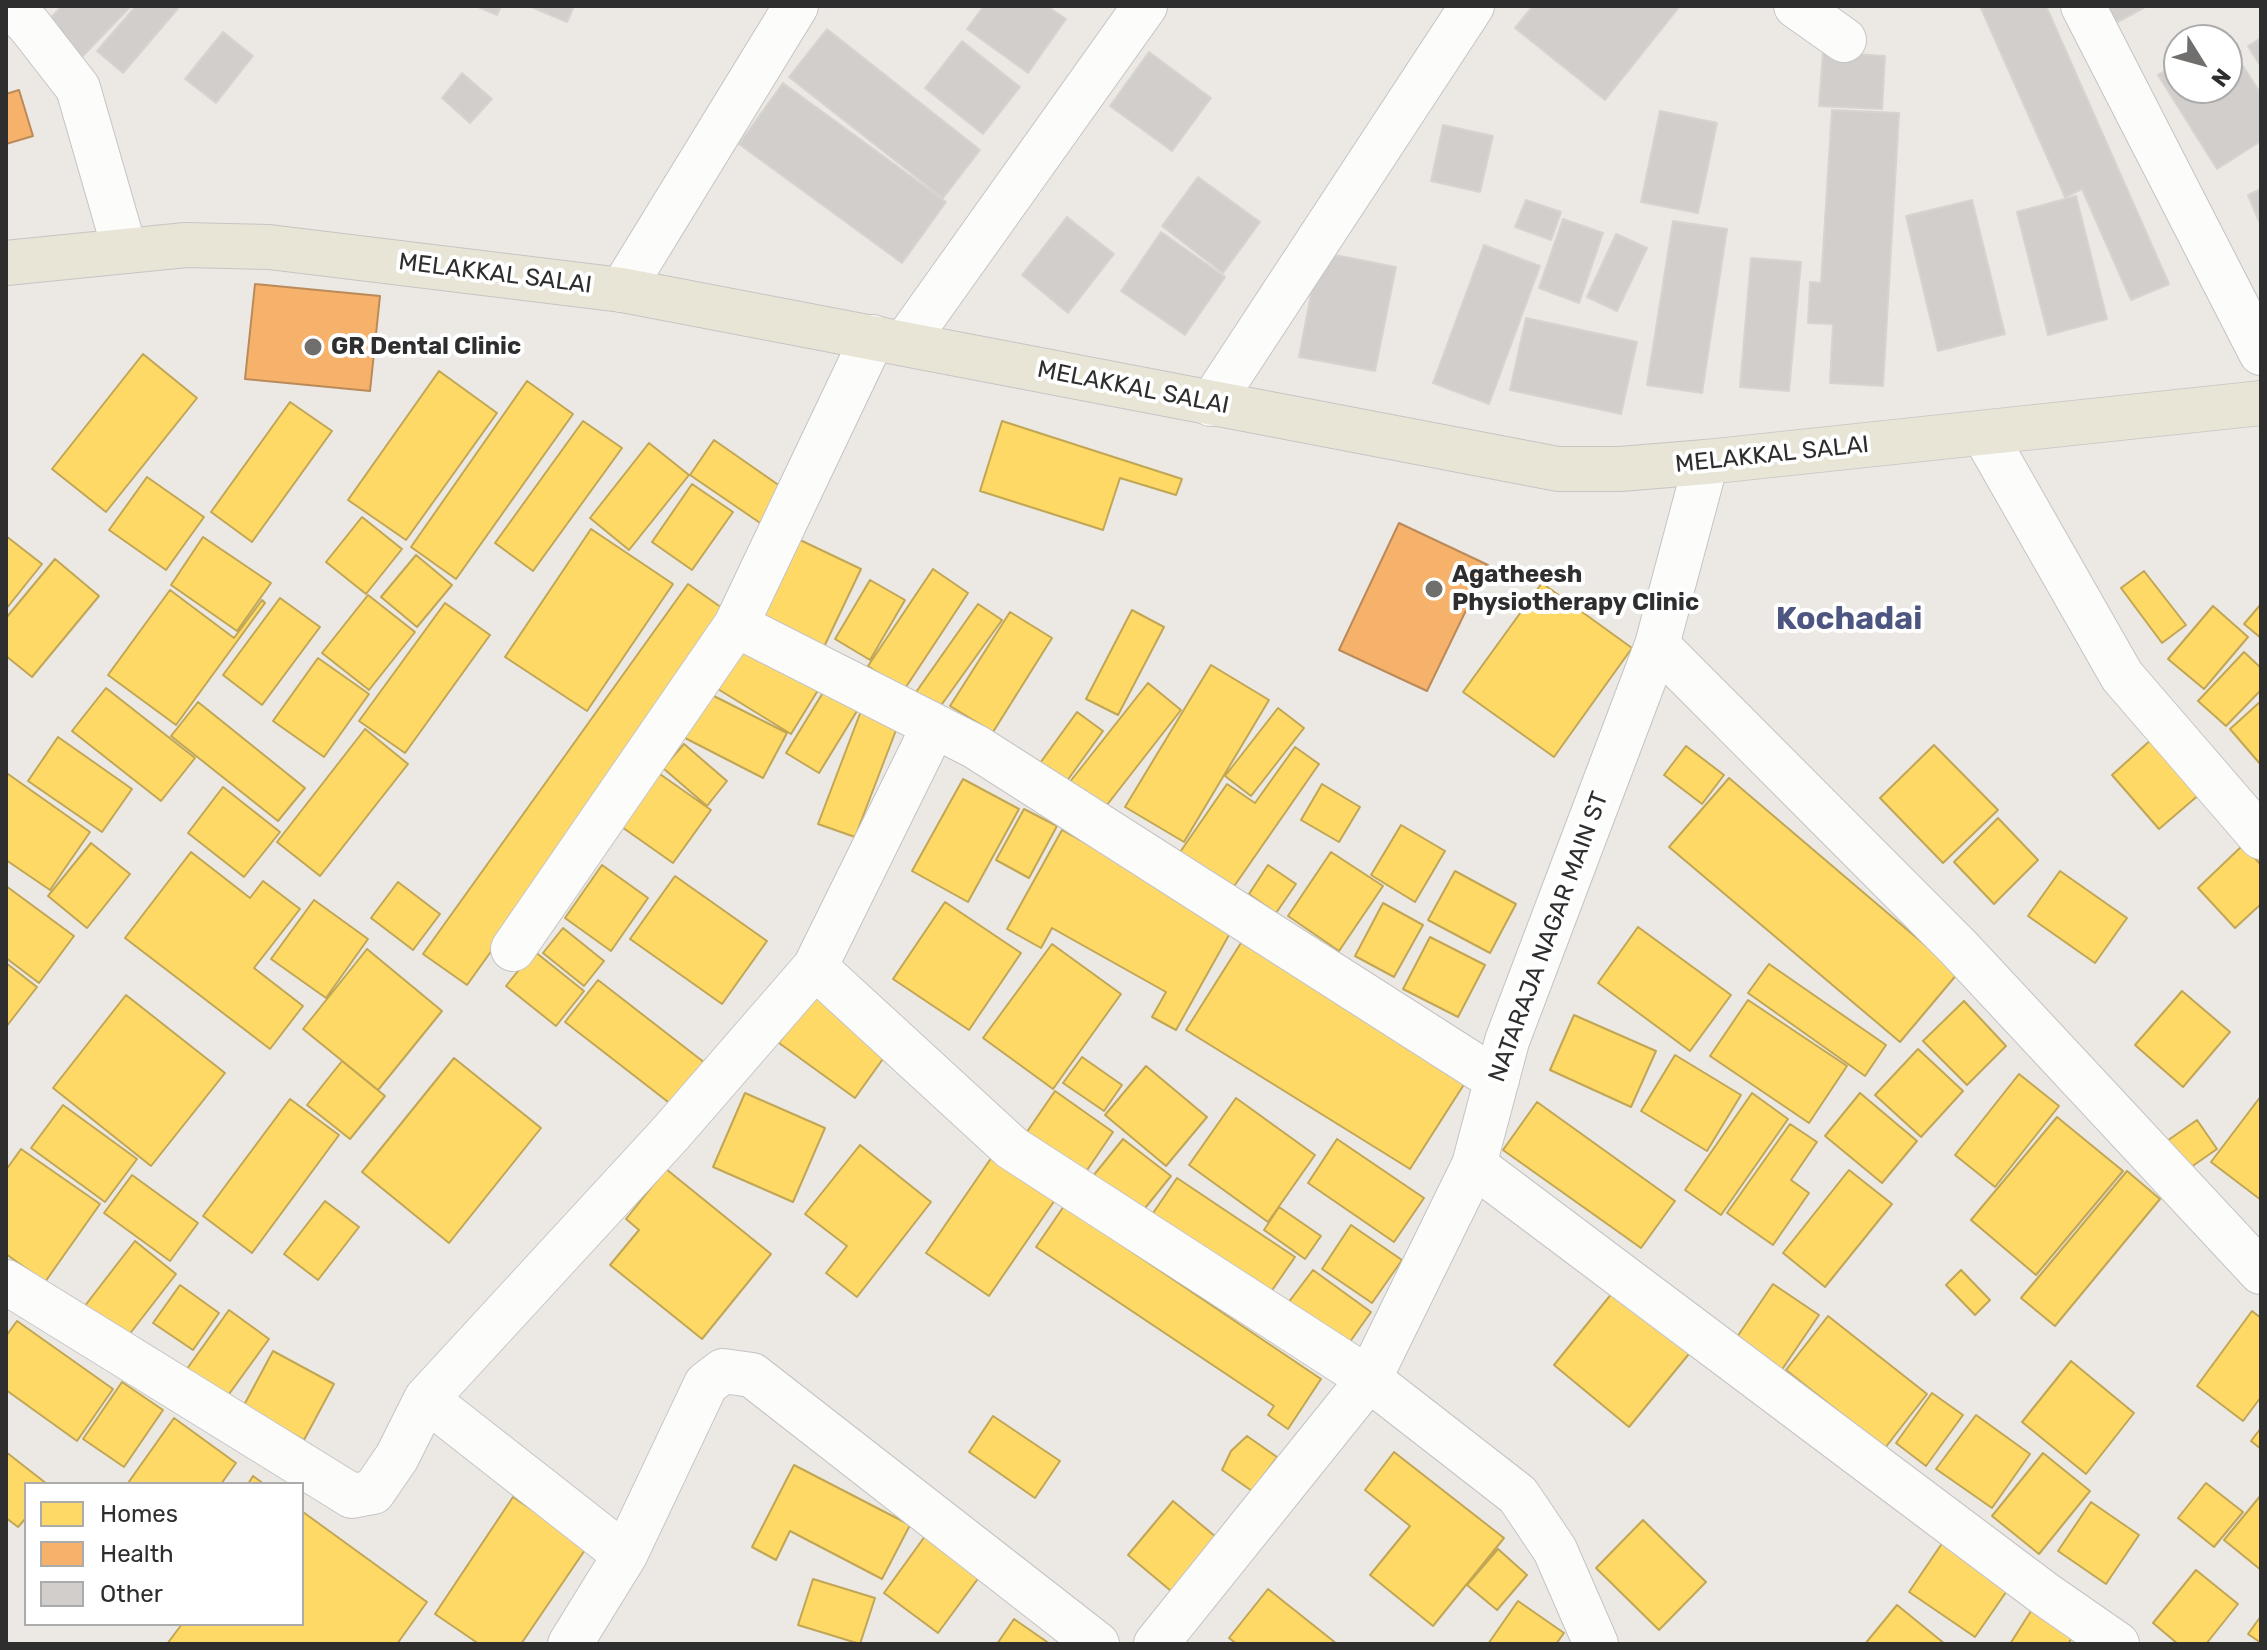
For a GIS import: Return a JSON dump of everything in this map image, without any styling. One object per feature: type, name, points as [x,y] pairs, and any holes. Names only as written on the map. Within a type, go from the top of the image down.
[{"type":"main road","name":"MELAKKAL SALAI","points":[[6,263],[186,245],[269,247],[622,290],[1558,469],[1620,469],[1706,462],[2261,403]]},
{"type":"street","points":[[622,290],[796,6]]},
{"type":"street","points":[[513,949],[736,625],[889,340],[1145,6]]},
{"type":"street","points":[[1211,404],[1472,6]]},
{"type":"street","points":[[1796,6],[1844,40]]},
{"type":"street","points":[[2083,6],[2261,353]]},
{"type":"street","points":[[29,12],[78,88],[125,251]]},
{"type":"street","points":[[1984,434],[2122,676],[2261,837]]},
{"type":"street","name":"NATARAJA NAGAR MAIN ST","points":[[1156,1644],[1369,1379],[1474,1165],[1507,1041],[1657,645],[1706,462]]},
{"type":"street","points":[[736,625],[989,755],[1497,1080]]},
{"type":"street","points":[[1657,645],[1959,948],[2261,1272]]},
{"type":"street","points":[[6,1282],[352,1496],[373,1492],[397,1457],[426,1399],[670,1134],[815,967],[934,726]]},
{"type":"street","points":[[815,967],[1012,1148],[1369,1379],[1518,1495],[1555,1550],[1596,1644]]},
{"type":"street","points":[[1474,1165],[2045,1594],[2117,1644]]},
{"type":"street","points":[[570,1644],[625,1555],[706,1384],[723,1371],[752,1375],[1097,1644]]},
{"type":"street","points":[[426,1399],[625,1555]]},
{"type":"building: Homes","points":[[143,354],[197,398],[106,512],[52,469]]},
{"type":"building: Homes","points":[[439,371],[497,413],[406,540],[348,500]]},
{"type":"building: Homes","points":[[527,381],[573,414],[456,579],[411,547]]},
{"type":"building: Homes","points":[[290,402],[332,431],[252,542],[211,512]]},
{"type":"building: Homes","points":[[583,421],[622,448],[533,571],[495,543]]},
{"type":"building: Homes","points":[[1002,421],[1182,479],[1176,495],[1120,478],[1103,530],[980,491]]},
{"type":"building: Homes","points":[[714,440],[790,493],[766,527],[690,475]]},
{"type":"building: Homes","points":[[649,443],[689,475],[629,550],[590,518]]},
{"type":"building: Homes","points":[[147,477],[204,517],[166,570],[109,530]]},
{"type":"building: Homes","points":[[692,484],[733,512],[692,570],[652,542]]},
{"type":"building: Homes","points":[[362,517],[402,549],[366,594],[326,562]]},
{"type":"building: Homes","points":[[591,529],[673,584],[587,711],[505,657]]},
{"type":"building: Homes","points":[[6,536],[42,564],[6,609]]},
{"type":"building: Homes","points":[[203,537],[271,583],[237,631],[171,585]]},
{"type":"building: Homes","points":[[798,539],[861,569],[822,651],[759,621]]},
{"type":"building: Homes","points":[[416,555],[452,585],[417,627],[381,597]]},
{"type":"building: Homes","points":[[55,559],[99,596],[32,677],[6,656],[6,618]]},
{"type":"building: Homes","points":[[933,569],[968,593],[904,690],[868,666]]},
{"type":"building: Homes","points":[[2144,571],[2186,625],[2162,643],[2121,588]]},
{"type":"building: Homes","points":[[870,580],[905,600],[870,660],[835,639]]},
{"type":"building: Homes","points":[[1542,583],[1632,648],[1554,757],[1463,692]]},
{"type":"building: Homes","points":[[688,584],[732,615],[467,985],[423,954]]},
{"type":"building: Homes","points":[[170,590],[234,638],[262,600],[265,603],[176,725],[108,675]]},
{"type":"building: Homes","points":[[368,595],[415,632],[369,690],[322,653]]},
{"type":"building: Homes","points":[[280,598],[320,627],[262,705],[223,675]]},
{"type":"building: Homes","points":[[445,603],[490,635],[405,753],[359,721]]},
{"type":"building: Homes","points":[[978,604],[1002,620],[937,711],[914,695]]},
{"type":"building: Homes","points":[[2261,604],[2261,638],[2244,624]]},
{"type":"building: Homes","points":[[2213,606],[2248,637],[2204,689],[2168,659]]},
{"type":"building: Homes","points":[[1132,610],[1164,627],[1118,715],[1086,699]]},
{"type":"building: Homes","points":[[1010,612],[1052,638],[993,732],[950,706]]},
{"type":"building: Homes","points":[[742,639],[820,687],[791,734],[713,686]]},
{"type":"building: Homes","points":[[2244,652],[2261,668],[2261,690],[2226,726],[2198,701]]},
{"type":"building: Homes","points":[[318,658],[369,694],[324,757],[273,721]]},
{"type":"building: Homes","points":[[1211,665],[1269,700],[1184,842],[1125,807]]},
{"type":"building: Homes","points":[[1148,683],[1181,710],[1103,810],[1069,783]]},
{"type":"building: Homes","points":[[106,688],[195,758],[161,801],[72,731]]},
{"type":"building: Homes","points":[[824,691],[857,711],[819,773],[786,753]]},
{"type":"building: Homes","points":[[708,693],[787,733],[763,778],[685,738]]},
{"type":"building: Homes","points":[[2261,701],[2261,765],[2230,729]]},
{"type":"building: Homes","points":[[198,702],[305,788],[278,821],[171,736]]},
{"type":"building: Homes","points":[[1278,708],[1304,728],[1251,796],[1225,776]]},
{"type":"building: Homes","points":[[861,711],[898,725],[855,837],[818,824]]},
{"type":"building: Homes","points":[[1077,712],[1103,731],[1064,785],[1038,766]]},
{"type":"building: Homes","points":[[365,729],[408,764],[320,876],[277,842]]},
{"type":"building: Homes","points":[[58,737],[132,789],[102,832],[28,781]]},
{"type":"building: Homes","points":[[2153,738],[2201,793],[2159,829],[2112,775]]},
{"type":"building: Homes","points":[[684,744],[727,781],[707,806],[663,768]]},
{"type":"building: Homes","points":[[1934,745],[1998,810],[1943,863],[1880,798]]},
{"type":"building: Homes","points":[[1686,746],[1724,775],[1702,804],[1664,775]]},
{"type":"building: Homes","points":[[1295,747],[1319,764],[1228,895],[1176,858],[1227,784],[1255,803]]},
{"type":"building: Homes","points":[[657,772],[711,810],[673,863],[619,825]]},
{"type":"building: Homes","points":[[8,774],[90,832],[50,890],[6,860]]},
{"type":"building: Homes","points":[[1729,778],[1958,973],[1900,1042],[1669,847]]},
{"type":"building: Homes","points":[[963,779],[1019,809],[968,902],[912,871]]},
{"type":"building: Homes","points":[[1322,784],[1360,807],[1339,842],[1301,820]]},
{"type":"building: Homes","points":[[223,787],[280,832],[244,877],[188,833]]},
{"type":"building: Homes","points":[[1024,809],[1057,826],[1029,878],[996,860]]},
{"type":"building: Homes","points":[[1998,818],[2038,860],[1994,904],[1954,862]]},
{"type":"building: Homes","points":[[1401,825],[1445,851],[1415,902],[1371,875]]},
{"type":"building: Homes","points":[[1062,830],[1234,926],[1176,1030],[1152,1017],[1166,992],[1052,928],[1041,948],[1007,929]]},
{"type":"building: Homes","points":[[91,843],[130,874],[87,928],[48,896]]},
{"type":"building: Homes","points":[[2243,845],[2261,865],[2261,904],[2235,928],[2198,888]]},
{"type":"building: Homes","points":[[191,852],[250,898],[263,881],[300,909],[254,968],[303,1006],[270,1049],[125,938]]},
{"type":"building: Homes","points":[[1331,852],[1383,886],[1339,951],[1288,916]]},
{"type":"building: Homes","points":[[602,865],[648,898],[611,951],[565,918]]},
{"type":"building: Homes","points":[[1268,865],[1296,884],[1276,913],[1249,894]]},
{"type":"building: Homes","points":[[1455,871],[1516,904],[1490,953],[1428,920]]},
{"type":"building: Homes","points":[[2060,871],[2127,918],[2095,963],[2028,916]]},
{"type":"building: Homes","points":[[675,876],[767,941],[722,1004],[630,939]]},
{"type":"building: Homes","points":[[398,882],[440,914],[413,950],[371,918]]},
{"type":"building: Homes","points":[[6,886],[74,936],[39,983],[6,958]]},
{"type":"building: Homes","points":[[314,900],[368,939],[326,998],[271,959]]},
{"type":"building: Homes","points":[[945,902],[1021,953],[969,1030],[893,979]]},
{"type":"building: Homes","points":[[1383,903],[1423,925],[1394,977],[1355,956]]},
{"type":"building: Homes","points":[[1638,927],[1731,995],[1690,1051],[1598,983]]},
{"type":"building: Homes","points":[[563,928],[604,961],[584,986],[543,953]]},
{"type":"building: Homes","points":[[1246,935],[1470,1075],[1410,1169],[1186,1030]]},
{"type":"building: Homes","points":[[1430,937],[1485,965],[1458,1017],[1403,989]]},
{"type":"building: Homes","points":[[1052,944],[1121,994],[1053,1089],[983,1038]]},
{"type":"building: Homes","points":[[367,949],[442,1011],[378,1090],[303,1029]]},
{"type":"building: Homes","points":[[534,951],[584,991],[556,1026],[506,986]]},
{"type":"building: Homes","points":[[6,963],[37,987],[6,1027]]},
{"type":"building: Homes","points":[[1769,964],[1886,1045],[1865,1076],[1748,993]]},
{"type":"building: Homes","points":[[598,980],[705,1063],[672,1105],[565,1022]]},
{"type":"building: Homes","points":[[2182,991],[2230,1032],[2183,1087],[2135,1045]]},
{"type":"building: Homes","points":[[814,993],[890,1049],[855,1098],[779,1043]]},
{"type":"building: Homes","points":[[126,995],[225,1073],[151,1166],[53,1088]]},
{"type":"building: Homes","points":[[1748,1000],[1847,1066],[1809,1123],[1710,1056]]},
{"type":"building: Homes","points":[[1964,1001],[2006,1046],[1967,1085],[1923,1041]]},
{"type":"building: Homes","points":[[1574,1015],[1656,1051],[1631,1107],[1550,1070]]},
{"type":"building: Homes","points":[[1918,1049],[1963,1091],[1921,1137],[1875,1095]]},
{"type":"building: Homes","points":[[1675,1055],[1741,1095],[1707,1151],[1641,1111]]},
{"type":"building: Homes","points":[[1082,1057],[1122,1085],[1104,1111],[1063,1083]]},
{"type":"building: Homes","points":[[454,1058],[541,1128],[449,1243],[362,1172]]},
{"type":"building: Homes","points":[[342,1061],[385,1096],[350,1139],[307,1105]]},
{"type":"building: Homes","points":[[1146,1066],[1207,1117],[1166,1166],[1105,1115]]},
{"type":"building: Homes","points":[[2019,1074],[2059,1106],[1995,1187],[1955,1155]]},
{"type":"building: Homes","points":[[1055,1091],[1113,1132],[1081,1179],[1022,1139]]},
{"type":"building: Homes","points":[[745,1093],[825,1128],[793,1202],[713,1167]]},
{"type":"building: Homes","points":[[1752,1093],[1788,1119],[1721,1215],[1685,1190]]},
{"type":"building: Homes","points":[[1860,1093],[1917,1141],[1882,1183],[1825,1136]]},
{"type":"building: Homes","points":[[2261,1096],[2261,1200],[2211,1162]]},
{"type":"building: Homes","points":[[1236,1098],[1315,1155],[1268,1222],[1189,1165]]},
{"type":"building: Homes","points":[[290,1099],[339,1135],[252,1253],[203,1216]]},
{"type":"building: Homes","points":[[1537,1102],[1675,1201],[1641,1248],[1503,1150]]},
{"type":"building: Homes","points":[[63,1105],[137,1159],[105,1202],[31,1148]]},
{"type":"building: Homes","points":[[2057,1117],[2123,1171],[2036,1275],[1971,1220]]},
{"type":"building: Homes","points":[[2197,1120],[2217,1149],[2184,1172],[2164,1143]]},
{"type":"building: Homes","points":[[1790,1124],[1817,1142],[1791,1180],[1809,1193],[1773,1245],[1727,1213]]},
{"type":"building: Homes","points":[[1123,1139],[1171,1176],[1137,1218],[1089,1181]]},
{"type":"building: Homes","points":[[1337,1139],[1424,1198],[1394,1242],[1308,1183]]},
{"type":"building: Homes","points":[[860,1145],[931,1202],[857,1297],[826,1273],[847,1246],[805,1214]]},
{"type":"building: Homes","points":[[21,1149],[100,1204],[45,1282],[6,1254],[6,1170]]},
{"type":"building: Homes","points":[[994,1154],[1057,1197],[989,1296],[926,1253]]},
{"type":"building: Homes","points":[[666,1169],[771,1254],[702,1339],[610,1265],[639,1230],[626,1219]]},
{"type":"building: Homes","points":[[1849,1170],[1892,1204],[1825,1287],[1783,1253]]},
{"type":"building: Homes","points":[[2127,1171],[2160,1199],[2055,1326],[2021,1298]]},
{"type":"building: Homes","points":[[132,1175],[198,1223],[170,1261],[104,1213]]},
{"type":"building: Homes","points":[[1177,1178],[1295,1257],[1266,1299],[1149,1219]]},
{"type":"building: Homes","points":[[325,1201],[359,1227],[318,1280],[284,1254]]},
{"type":"building: Homes","points":[[1064,1206],[1321,1379],[1288,1429],[1268,1415],[1274,1406],[1036,1247]]},
{"type":"building: Homes","points":[[1279,1207],[1321,1236],[1305,1259],[1264,1230]]},
{"type":"building: Homes","points":[[1351,1225],[1402,1260],[1372,1303],[1322,1269]]},
{"type":"building: Homes","points":[[135,1241],[176,1274],[125,1340],[84,1307]]},
{"type":"building: Homes","points":[[1313,1270],[1371,1312],[1347,1346],[1288,1303]]},
{"type":"building: Homes","points":[[1961,1270],[1990,1300],[1975,1315],[1946,1285]]},
{"type":"building: Homes","points":[[1773,1284],[1819,1315],[1781,1371],[1735,1340]]},
{"type":"building: Homes","points":[[180,1285],[219,1313],[193,1350],[153,1323]]},
{"type":"building: Homes","points":[[1617,1287],[1693,1349],[1629,1427],[1554,1365]]},
{"type":"building: Homes","points":[[229,1310],[269,1339],[224,1401],[184,1373]]},
{"type":"building: Homes","points":[[2252,1311],[2261,1318],[2261,1397],[2243,1421],[2197,1386]]},
{"type":"building: Homes","points":[[1828,1316],[1927,1394],[1885,1448],[1786,1370]]},
{"type":"building: Homes","points":[[17,1321],[113,1389],[77,1441],[6,1390],[6,1336]]},
{"type":"building: Homes","points":[[273,1351],[334,1384],[304,1440],[243,1407]]},
{"type":"building: Homes","points":[[2071,1361],[2134,1413],[2086,1474],[2022,1422]]},
{"type":"building: Homes","points":[[122,1382],[163,1410],[124,1467],[83,1439]]},
{"type":"building: Homes","points":[[1932,1393],[1963,1415],[1926,1466],[1896,1443]]},
{"type":"building: Homes","points":[[1976,1415],[2030,1454],[1992,1508],[1936,1469]]},
{"type":"building: Homes","points":[[993,1416],[1060,1461],[1035,1498],[969,1452]]},
{"type":"building: Homes","points":[[174,1418],[236,1463],[222,1482],[129,1482]]},
{"type":"building: Homes","points":[[2261,1428],[2261,1449],[2251,1441]]},
{"type":"building: Homes","points":[[1247,1436],[1277,1457],[1252,1491],[1222,1470],[1231,1451]]},
{"type":"building: Homes","points":[[6,1452],[44,1482],[24,1482],[24,1520],[18,1527],[6,1518]]},
{"type":"building: Homes","points":[[1394,1452],[1504,1538],[1433,1626],[1370,1575],[1410,1526],[1365,1490]]},
{"type":"building: Homes","points":[[2043,1453],[2090,1491],[2039,1554],[1992,1516]]},
{"type":"building: Homes","points":[[794,1465],[910,1525],[882,1579],[790,1531],[776,1560],[752,1547]]},
{"type":"building: Homes","points":[[2206,1483],[2243,1512],[2214,1547],[2178,1518]]},
{"type":"building: Homes","points":[[2261,1495],[2261,1570],[2224,1540]]},
{"type":"building: Homes","points":[[513,1497],[587,1547],[521,1644],[479,1644],[435,1614]]},
{"type":"building: Homes","points":[[1173,1501],[1222,1542],[1177,1596],[1128,1555]]},
{"type":"building: Homes","points":[[2091,1502],[2139,1535],[2106,1584],[2058,1551]]},
{"type":"building: Homes","points":[[304,1513],[427,1602],[397,1644],[167,1644],[180,1626],[304,1626]]},
{"type":"building: Homes","points":[[1643,1520],[1706,1582],[1659,1630],[1596,1568]]},
{"type":"building: Homes","points":[[933,1525],[988,1565],[938,1633],[884,1593]]},
{"type":"building: Homes","points":[[1945,1539],[2011,1585],[1975,1637],[1909,1592]]},
{"type":"building: Homes","points":[[1498,1549],[1527,1575],[1497,1610],[1467,1585]]},
{"type":"building: Homes","points":[[2196,1570],[2238,1604],[2206,1644],[2178,1644],[2153,1623]]},
{"type":"building: Homes","points":[[813,1579],[875,1598],[860,1644],[798,1625]]},
{"type":"building: Homes","points":[[1268,1589],[1337,1644],[1237,1644],[1229,1638]]},
{"type":"building: Homes","points":[[2038,1600],[2079,1627],[2068,1644],[2010,1644]]},
{"type":"building: Homes","points":[[1518,1601],[1564,1633],[1556,1644],[1488,1644]]},
{"type":"building: Homes","points":[[1897,1605],[1945,1644],[1865,1644]]},
{"type":"building: Homes","points":[[2261,1616],[2261,1643],[2248,1634]]},
{"type":"building: Homes","points":[[1014,1619],[1050,1644],[997,1644]]},
{"type":"building: Health","points":[[19,90],[33,136],[6,144],[6,94]]},
{"type":"building: Health","points":[[255,284],[380,296],[370,391],[245,379]]},
{"type":"building: Health","points":[[1399,523],[1488,565],[1427,691],[1339,650]]},
{"type":"building: Other","points":[[62,6],[131,6],[80,59],[44,25]]},
{"type":"building: Other","points":[[136,6],[180,6],[123,73],[97,51]]},
{"type":"building: Other","points":[[476,6],[501,6],[497,15]]},
{"type":"building: Other","points":[[529,6],[574,6],[567,22]]},
{"type":"building: Other","points":[[984,6],[1047,6],[1066,19],[1028,73],[967,29]]},
{"type":"building: Other","points":[[1533,6],[1680,6],[1605,100],[1515,28]]},
{"type":"building: Other","points":[[1980,6],[2046,6],[2169,284],[2131,300],[2082,189],[2065,197]]},
{"type":"building: Other","points":[[2104,6],[2147,6],[2114,24]]},
{"type":"building: Other","points":[[827,29],[980,150],[943,198],[789,77]]},
{"type":"building: Other","points":[[223,32],[253,56],[216,103],[185,79]]},
{"type":"building: Other","points":[[2261,38],[2261,67],[2248,46]]},
{"type":"building: Other","points":[[962,41],[1020,87],[983,134],[925,88]]},
{"type":"building: Other","points":[[1149,52],[1211,98],[1172,151],[1110,106]]},
{"type":"building: Other","points":[[1823,52],[1885,56],[1882,109],[1819,106]]},
{"type":"building: Other","points":[[2243,66],[2261,94],[2261,141],[2217,169],[2176,104],[2243,104]]},
{"type":"building: Other","points":[[462,73],[492,99],[470,123],[442,98]]},
{"type":"building: Other","points":[[783,83],[946,202],[902,263],[739,144]]},
{"type":"building: Other","points":[[1832,110],[1899,113],[1883,386],[1830,383],[1833,324],[1808,323],[1810,282],[1821,283]]},
{"type":"building: Other","points":[[1660,111],[1717,123],[1698,213],[1641,202]]},
{"type":"building: Other","points":[[1443,125],[1493,136],[1480,192],[1431,181]]},
{"type":"building: Other","points":[[1198,177],[1260,222],[1223,273],[1162,226]]},
{"type":"building: Other","points":[[2261,189],[2261,226],[2248,195]]},
{"type":"building: Other","points":[[2076,196],[2107,319],[2048,335],[2017,212]]},
{"type":"building: Other","points":[[1526,200],[1561,212],[1551,240],[1515,227]]},
{"type":"building: Other","points":[[1972,200],[2005,334],[1938,351],[1906,216]]},
{"type":"building: Other","points":[[1067,217],[1114,254],[1068,313],[1022,275]]},
{"type":"building: Other","points":[[1563,219],[1603,233],[1579,303],[1539,288]]},
{"type":"building: Other","points":[[1673,221],[1727,229],[1702,393],[1647,385]]},
{"type":"building: Other","points":[[1161,232],[1225,277],[1185,335],[1121,291]]},
{"type":"building: Other","points":[[1616,234],[1647,248],[1617,311],[1587,297]]},
{"type":"building: Other","points":[[1484,245],[1540,266],[1489,404],[1433,383]]},
{"type":"building: Other","points":[[1319,252],[1396,267],[1375,371],[1299,357]]},
{"type":"building: Other","points":[[1751,258],[1801,262],[1789,391],[1740,387]]},
{"type":"building: Other","points":[[1526,318],[1637,342],[1621,414],[1510,390]]},
{"type":"place","name":"GR Dental Clinic","points":[[313,347]]},
{"type":"place","name":"Agatheesh Physiotherapy Clinic","points":[[1434,589]]},
{"type":"district","name":"Kochadai","points":[[1849,620]]}]
